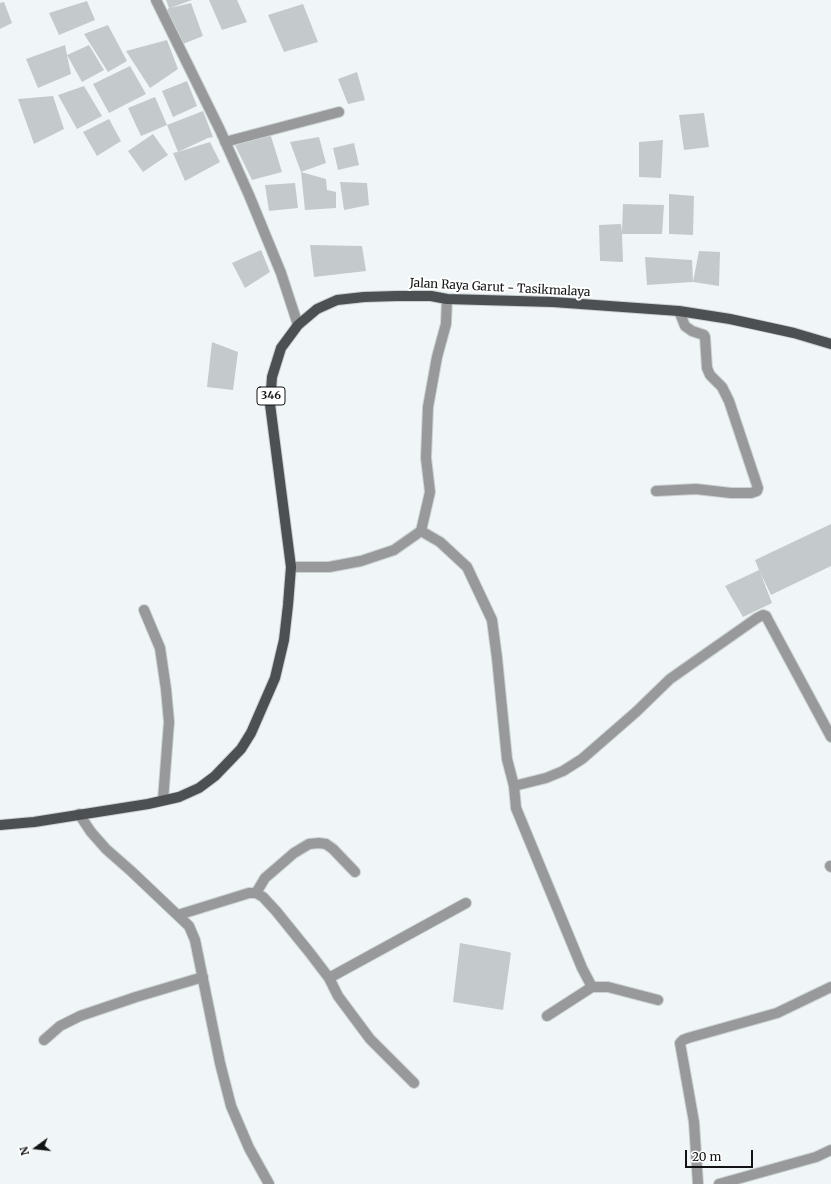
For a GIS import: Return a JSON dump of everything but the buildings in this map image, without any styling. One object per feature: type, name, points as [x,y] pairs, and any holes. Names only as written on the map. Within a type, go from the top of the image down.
[{"type":"main road","name":"Jalan Raya Garut - Tasikmalaya","points":[[0,825],[34,822],[179,797],[199,788],[215,776],[242,748],[251,733],[275,678],[284,640],[288,605],[291,567],[270,404],[272,377],[281,348],[298,325],[317,309],[337,300],[364,297],[431,296],[447,299],[553,302],[679,311],[730,319],[794,333],[831,344]]},
{"type":"street","points":[[156,0],[225,142],[281,273],[298,325]]},
{"type":"street","points":[[225,142],[339,112]]},
{"type":"street","points":[[291,567],[329,567],[361,561],[394,550],[421,530],[430,492],[426,458],[428,407],[437,357],[446,324],[447,299]]},
{"type":"street","points":[[656,491],[696,489],[731,493],[751,493],[757,491],[758,488],[729,401],[722,386],[710,376],[707,368],[706,337],[685,326],[679,311]]},
{"type":"street","points":[[421,530],[440,542],[467,567],[492,620],[507,759],[514,786],[516,808],[582,968],[592,987]]},
{"type":"street","points":[[144,610],[160,648],[166,689],[169,722],[163,800]]},
{"type":"street","points":[[514,786],[546,778],[563,771],[582,759],[636,712],[670,679],[763,615],[766,616],[831,737]]},
{"type":"street","points":[[79,814],[91,832],[106,849],[189,926],[195,940],[230,1106],[249,1148],[269,1184]]},
{"type":"street","points":[[256,893],[265,878],[294,853],[309,844],[326,844],[333,849],[355,872]]},
{"type":"street","points":[[178,915],[249,893],[256,893],[262,897],[276,911],[329,978],[338,996],[370,1039],[414,1083]]},
{"type":"street","points":[[329,978],[466,903]]},
{"type":"street","points":[[44,1040],[60,1026],[80,1016],[203,977]]},
{"type":"street","points":[[547,1016],[592,987],[608,987],[658,1000]]},
{"type":"street","points":[[698,1184],[694,1122],[680,1043],[688,1038],[777,1013],[831,987]]},
{"type":"street","points":[[719,1184],[816,1157],[831,1150]]}]
